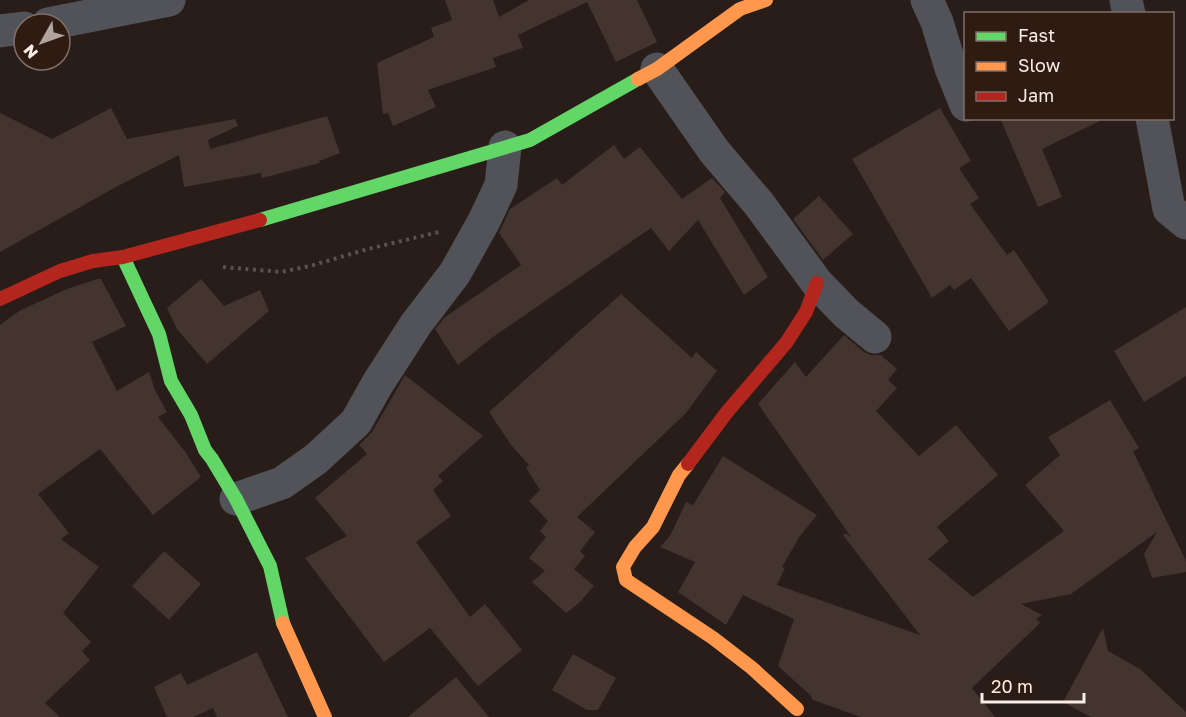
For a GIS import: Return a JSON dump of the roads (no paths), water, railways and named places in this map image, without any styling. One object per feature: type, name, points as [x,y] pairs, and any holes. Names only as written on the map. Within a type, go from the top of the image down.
[{"type":"street","points":[[72,19],[169,0]]},
{"type":"street","points":[[0,299],[60,271],[93,261],[123,257],[250,223],[530,140],[657,69],[740,9],[766,0]]},
{"type":"street","points":[[927,0],[964,100]]},
{"type":"street","points":[[657,69],[714,151],[759,204],[817,283],[846,313],[875,337]]},
{"type":"street","points":[[1152,120],[1169,209],[1186,223]]},
{"type":"street","points":[[236,499],[282,483],[316,459],[356,422],[416,324],[455,273],[484,221],[501,185],[505,147]]},
{"type":"street","points":[[123,257],[159,334],[171,381],[191,415],[205,450],[236,499],[270,566],[283,623],[325,717]]},
{"type":"street","points":[[797,709],[737,656],[626,580],[623,567],[635,547],[653,527],[679,475],[727,412],[786,343],[806,312],[817,283]]}]
